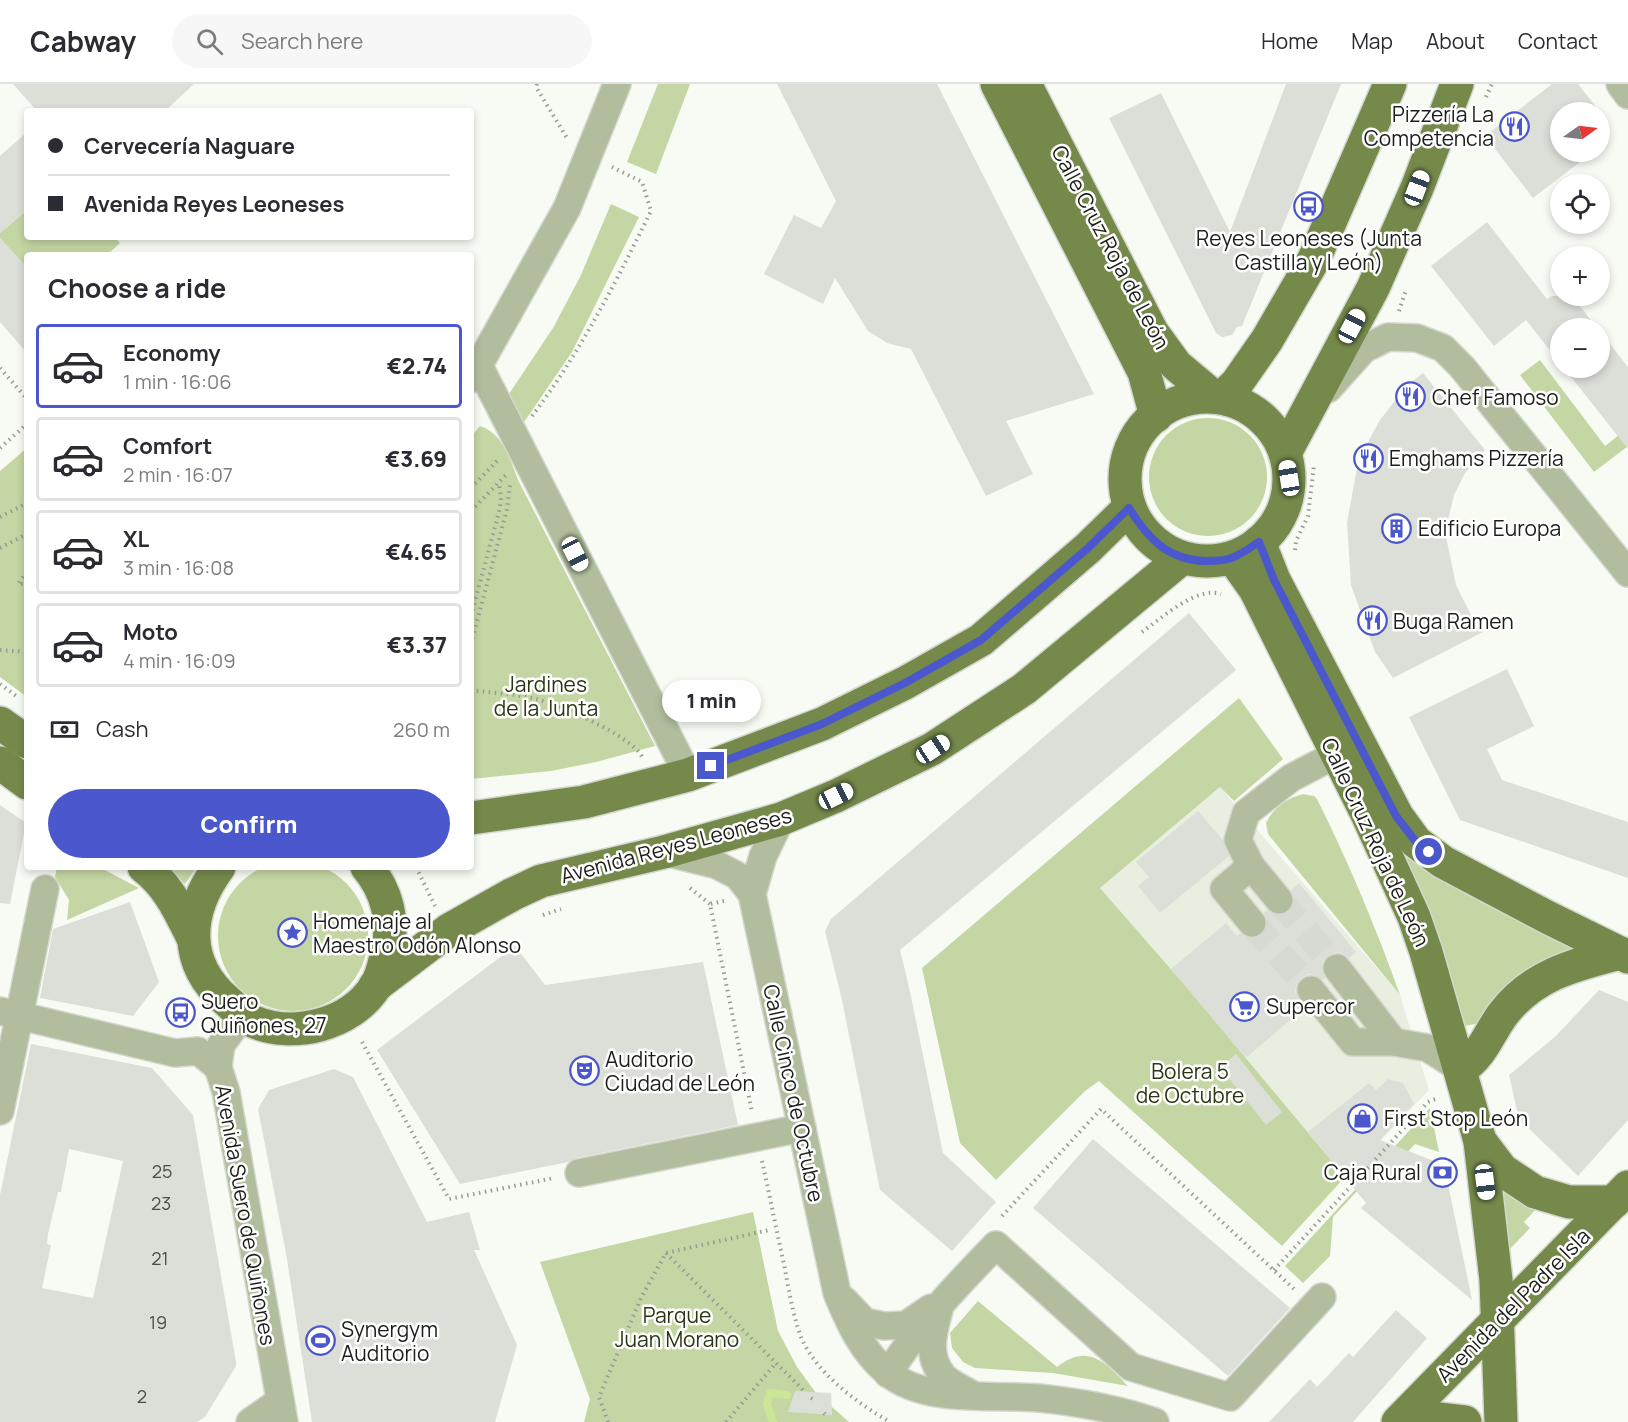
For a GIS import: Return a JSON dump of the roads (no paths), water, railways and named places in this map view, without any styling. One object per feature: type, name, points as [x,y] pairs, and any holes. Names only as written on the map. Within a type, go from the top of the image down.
[{"type":"main road","name":"Calle Cruz Roja de León","points":[[997,84],[1144,372],[1156,416]]},
{"type":"main road","name":"Calle Cruz Roja de León","points":[[1025,84],[1152,332],[1176,365],[1219,397]]},
{"type":"main road","points":[[1219,397],[1237,383],[1267,340],[1314,259],[1390,84]]},
{"type":"main road","points":[[1300,455],[1243,405],[1219,397],[1193,398],[1173,405],[1156,416],[1139,433],[1128,458],[1125,485],[1129,508],[1142,530],[1157,545],[1182,558],[1214,561],[1246,550],[1274,527],[1285,504],[1289,478],[1300,455],[1305,415],[1373,288],[1417,188],[1457,84]]},
{"type":"main road","points":[[474,819],[584,802],[688,775],[822,724],[905,683],[981,640],[1088,548],[1129,508]]},
{"type":"main road","name":"Calle Cruz Roja de León","points":[[1246,550],[1259,596],[1368,816],[1414,917],[1461,1069],[1480,1141],[1494,1262],[1501,1422]]},
{"type":"main road","name":"Calle Cruz Roja de León","points":[[1246,550],[1274,580],[1396,816],[1416,842],[1443,862],[1625,953]]},
{"type":"main road","name":"Avenida Reyes Leoneses","points":[[375,986],[433,940],[513,894],[541,881],[664,852],[781,819],[836,796],[942,743],[1024,689],[1182,558]]},
{"type":"main road","points":[[0,723],[24,740]]},
{"type":"main road","points":[[0,763],[24,781]]},
{"type":"main road","points":[[148,870],[158,877],[175,903],[192,936],[198,962],[211,988],[241,1014],[253,1021],[276,1028],[300,1028],[322,1025],[346,1014],[360,1004],[375,986],[384,968],[391,939],[389,909],[378,880],[370,870]]},
{"type":"main road","points":[[192,936],[197,909],[207,883],[217,870]]},
{"type":"main road","points":[[1461,1069],[1475,1058],[1503,1014],[1540,980],[1560,970],[1625,953]]},
{"type":"main road","name":"Calle Cruz Roja de León","points":[[1480,1141],[1502,1170],[1535,1192],[1569,1202],[1621,1195]]},
{"type":"main road","name":"Avenida del Padre Isla","points":[[1398,1422],[1621,1195]]},
{"type":"main road","points":[[1509,1422],[1512,1378],[1519,1339],[1530,1304],[1551,1268]]},
{"type":"main road","points":[[1426,1422],[1438,1419],[1465,1422]]},
{"type":"street","points":[[617,84],[567,208],[475,372],[516,438],[688,775]]},
{"type":"street","points":[[1620,84],[1628,95]]},
{"type":"street","points":[[1305,415],[1364,349],[1388,337],[1417,338],[1443,348],[1462,367],[1628,573]]},
{"type":"street","points":[[1279,900],[1251,866],[1238,840],[1246,813],[1291,778],[1337,754]]},
{"type":"street","name":"Calle Cinco de Octubre","points":[[781,819],[740,897],[802,1128],[837,1293],[854,1333],[872,1358],[888,1374],[914,1388],[943,1393],[1038,1398],[1104,1409],[1155,1422]]},
{"type":"street","points":[[664,852],[717,865],[738,876],[740,897]]},
{"type":"street","points":[[1251,866],[1224,889],[1252,923]]},
{"type":"street","points":[[0,1111],[10,1013],[45,889]]},
{"type":"street","points":[[1337,968],[1394,1042]]},
{"type":"street","points":[[1311,990],[1353,1042],[1394,1042],[1428,1048],[1461,1069]]},
{"type":"street","points":[[10,1013],[208,1059],[219,1022],[241,1014]]},
{"type":"street","points":[[1428,1048],[1446,1019]]},
{"type":"street","name":"Avenida Suero de Quiñones","points":[[208,1059],[226,1092],[282,1412]]},
{"type":"street","points":[[579,1173],[802,1128]]},
{"type":"street","name":"Calle Cinco de Octubre","points":[[888,1374],[902,1352],[942,1301],[996,1245],[1131,1367],[1230,1397],[1309,1294]]},
{"type":"street","name":"Calle Cinco de Octubre","points":[[837,1293],[865,1322],[884,1326],[906,1325],[942,1301]]},
{"type":"street","name":"Calle Cinco de Octubre","points":[[942,1301],[931,1339],[933,1355],[943,1376],[973,1395]]},
{"type":"street","points":[[250,1422],[282,1412]]},
{"type":"waterway","points":[[773,1422],[767,1404],[770,1393],[787,1395]]},
{"type":"tunnel","points":[[1279,900],[1337,968]]},
{"type":"tunnel","points":[[1252,923],[1311,990]]},
{"type":"place","name":"Pizzería La Competencia","points":[[1515,126]]},
{"type":"place","name":"Reyes Leoneses (Junta Castilla y León)","points":[[1309,207]]},
{"type":"place","name":"Chef Famoso","points":[[1411,397]]},
{"type":"place","name":"Emghams Pizzería","points":[[1368,458]]},
{"type":"place","name":"Edificio Europa","points":[[1397,528]]},
{"type":"place","name":"Buga Ramen","points":[[1372,621]]},
{"type":"place","name":"Homenaje al Maestro Odón Alonso","points":[[292,933]]},
{"type":"place","name":"Supercor","points":[[1245,1006]]},
{"type":"place","name":"Suero Quiñones, 27","points":[[180,1013]]},
{"type":"place","name":"Auditorio Ciudad de León","points":[[584,1071]]},
{"type":"place","name":"First Stop León","points":[[1363,1118]]},
{"type":"place","name":"Caja Rural","points":[[1442,1172]]},
{"type":"place","name":"Synergym Auditorio","points":[[320,1341]]},
{"type":"park label","name":"Jardines de la Junta","points":[[546,696]]},
{"type":"park label","name":"Bolera 5 de Octubre","points":[[1190,1083]]},
{"type":"park label","name":"Parque Juan Morano","points":[[677,1327]]}]
